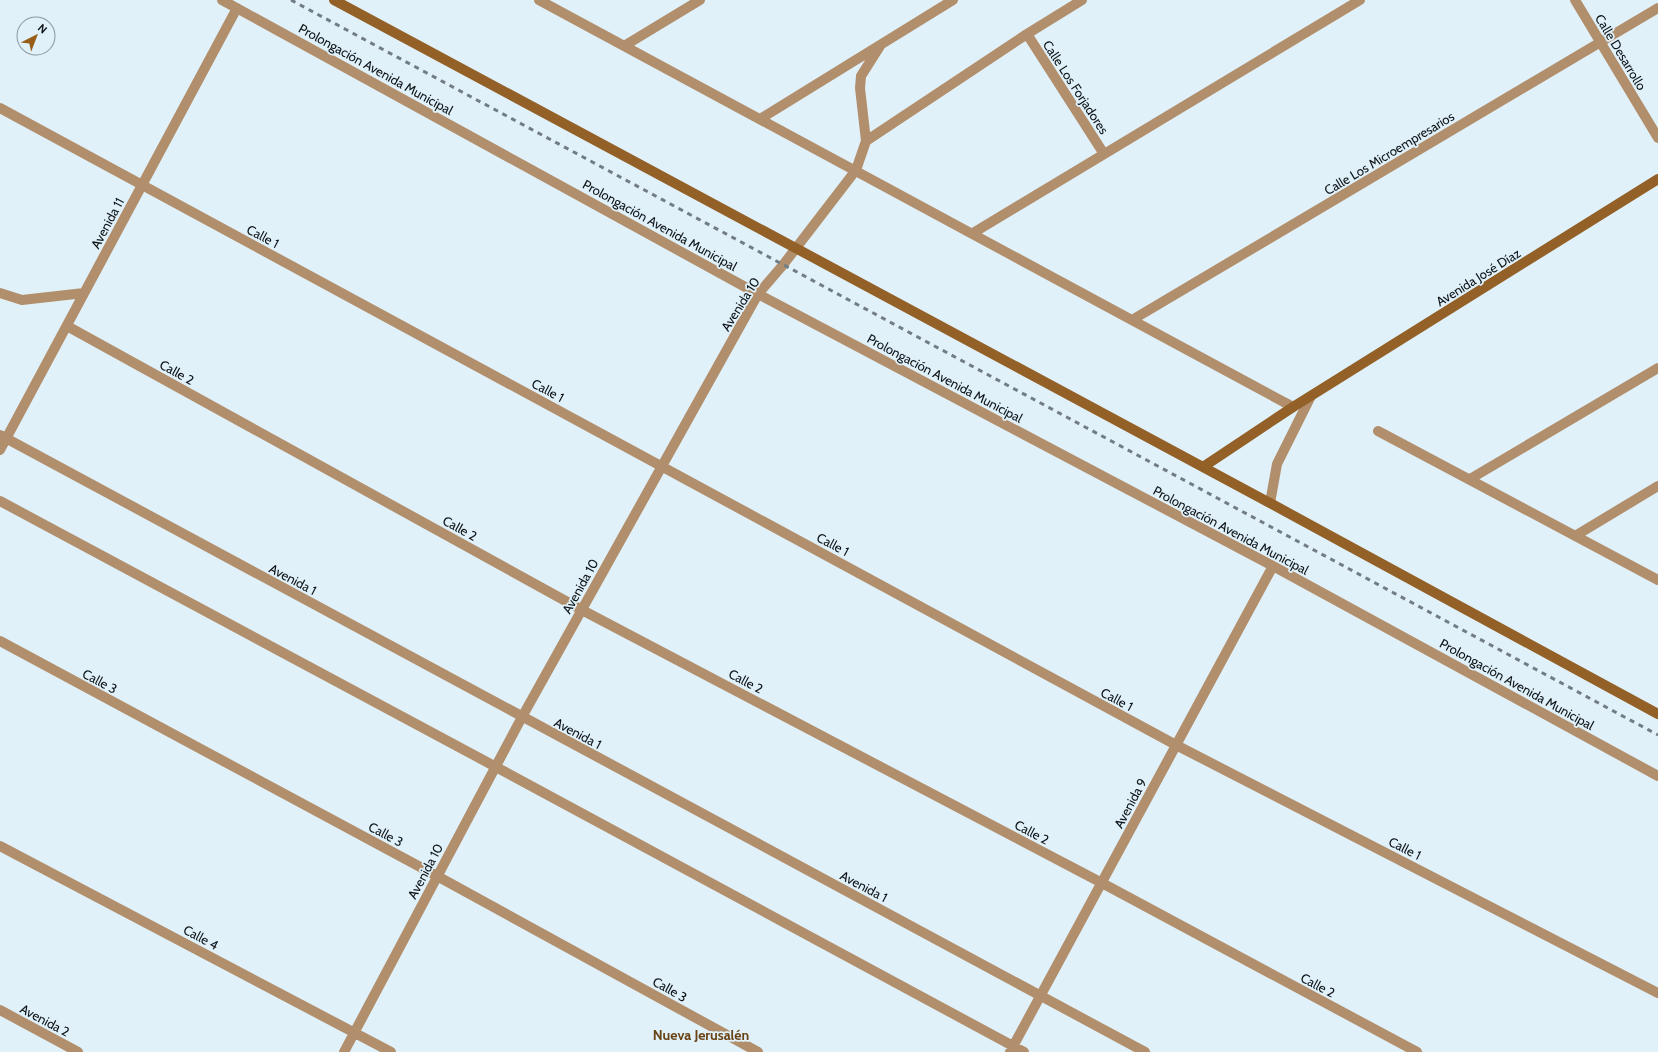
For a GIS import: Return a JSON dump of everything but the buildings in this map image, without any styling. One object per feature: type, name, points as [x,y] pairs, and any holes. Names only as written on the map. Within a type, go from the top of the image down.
[{"type":"main road","points":[[334,0],[1270,503],[1658,714]]},
{"type":"main road","name":"Avenida José Díaz","points":[[1203,467],[1293,407],[1658,179]]},
{"type":"street","name":"Prolongación Avenida Municipal","points":[[222,0],[758,294],[1273,566],[1658,776]]},
{"type":"street","points":[[539,0],[1293,407]]},
{"type":"street","points":[[624,46],[700,0]]},
{"type":"street","points":[[760,119],[953,0]]},
{"type":"street","points":[[882,44],[861,76],[860,88],[866,141],[1027,34],[1082,0]]},
{"type":"street","points":[[972,233],[1360,0]]},
{"type":"street","name":"Calle Desarrollo","points":[[1575,0],[1658,138]]},
{"type":"street","name":"Avenida 11","points":[[0,450],[3,436],[67,326],[237,8]]},
{"type":"street","name":"Calle Los Microempresarios","points":[[1132,320],[1658,8]]},
{"type":"street","name":"Calle Los Forjadores","points":[[1027,34],[1104,154]]},
{"type":"street","name":"Calle 1","points":[[0,108],[1176,745],[1658,993]]},
{"type":"street","name":"Avenida 10","points":[[344,1052],[522,717],[758,294],[783,265],[856,170],[866,141]]},
{"type":"street","points":[[0,293],[22,300],[84,293]]},
{"type":"street","name":"Calle 2","points":[[67,326],[582,610],[1102,883],[1417,1052]]},
{"type":"street","points":[[1470,479],[1658,368]]},
{"type":"street","points":[[1270,503],[1277,464],[1311,396]]},
{"type":"street","points":[[1378,431],[1658,580]]},
{"type":"street","name":"Avenida 1","points":[[3,436],[1145,1052]]},
{"type":"street","points":[[1576,536],[1658,486]]},
{"type":"street","points":[[0,501],[496,767],[1012,1049],[1024,1052]]},
{"type":"street","name":"Avenida 9","points":[[1012,1049],[1273,566]]},
{"type":"street","name":"Calle 3","points":[[0,641],[437,876],[758,1052]]},
{"type":"street","name":"Calle 4","points":[[0,846],[390,1052]]},
{"type":"street","name":"Avenida 2","points":[[0,1010],[78,1052]]},
{"type":"street","name":"Avenida 10","points":[[350,1052],[354,1032]]},
{"type":"railway","points":[[291,0],[1658,735]]},
{"type":"district","name":"Nueva Jerusalén","points":[[701,1035]]}]
